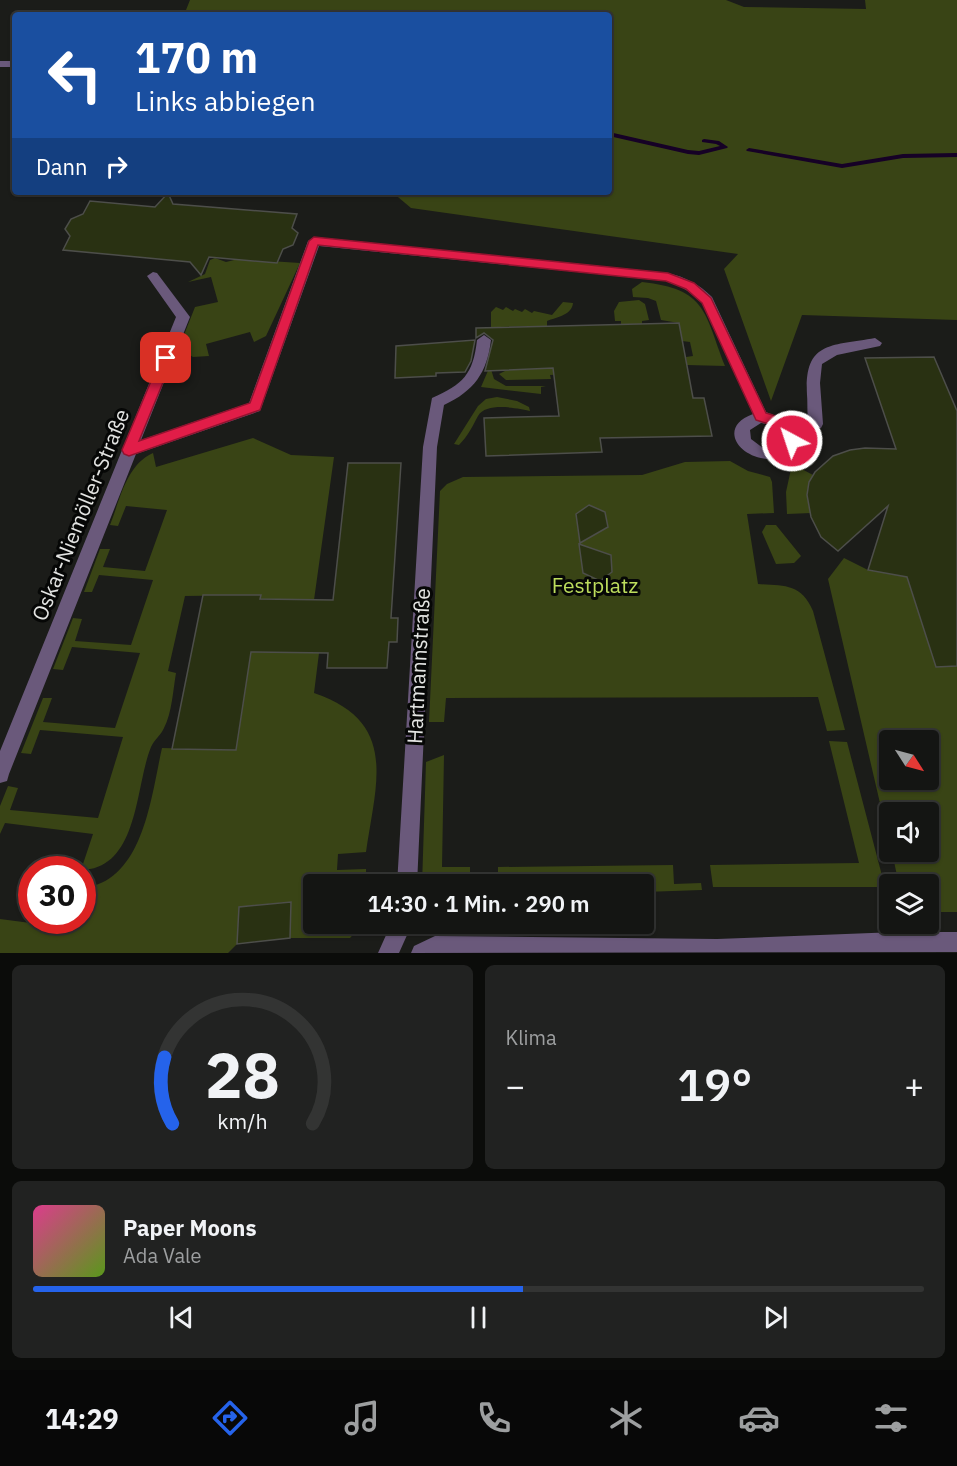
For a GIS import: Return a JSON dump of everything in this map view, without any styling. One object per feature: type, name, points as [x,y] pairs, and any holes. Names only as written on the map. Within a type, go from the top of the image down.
[{"type":"street","points":[[129,450],[255,407],[314,241],[628,273],[680,281],[707,300],[761,417]]},
{"type":"street","name":"Oskar-Niemöller-Straße","points":[[0,774],[183,317],[153,276]]},
{"type":"street","name":"Hartmannstraße","points":[[408,874],[430,447],[437,402],[459,392],[471,383],[482,358],[484,340]]},
{"type":"street","points":[[816,424],[814,373],[816,362],[826,354],[875,343]]},
{"type":"street","points":[[387,953],[397,934]]},
{"type":"street","points":[[422,953],[435,946],[717,949],[905,947],[957,942]]},
{"type":"green space","points":[[190,0],[726,0],[744,7],[866,9],[865,0],[957,0],[957,320],[802,315],[771,401],[724,269],[738,254],[411,208],[396,195],[612,195],[612,12],[185,12]]},
{"type":"green space","points":[[215,258],[226,262],[238,259],[300,263],[266,336],[254,342],[250,332],[206,344],[209,356],[193,357],[184,351],[182,340],[195,307],[218,302],[211,277],[188,282],[205,274],[210,260]]},
{"type":"green space","points":[[642,282],[679,290],[700,306],[707,318],[725,366],[687,365],[686,357],[693,356],[690,342],[682,341],[679,323],[661,320],[656,301],[633,297],[632,289]]},
{"type":"green space","points":[[639,300],[645,304],[649,320],[642,321],[642,324],[621,324],[621,321],[615,321],[614,311],[619,302]]},
{"type":"green space","points":[[563,302],[573,303],[572,307],[563,315],[547,321],[547,326],[500,327],[491,331],[491,312],[496,307],[503,310],[506,307],[522,312],[525,309],[532,313],[534,311],[552,315]]},
{"type":"green space","points":[[490,366],[494,379],[506,386],[546,386],[541,387],[541,394],[481,387]]},
{"type":"green space","points":[[568,367],[568,374],[550,375],[551,379],[506,380],[499,374],[507,370]]},
{"type":"green space","points":[[497,397],[517,401],[529,407],[530,411],[502,407],[488,409],[478,416],[459,445],[454,444],[478,406],[486,399]]},
{"type":"green space","points":[[253,438],[291,455],[334,457],[314,600],[260,599],[260,595],[185,596],[168,671],[176,673],[167,722],[151,747],[132,823],[124,841],[114,856],[96,867],[96,856],[86,856],[93,834],[5,823],[0,834],[0,806],[8,786],[18,788],[10,810],[98,818],[123,737],[40,730],[31,754],[21,753],[43,698],[52,698],[43,722],[115,728],[140,653],[72,647],[63,670],[53,669],[73,618],[82,619],[75,641],[131,645],[153,580],[99,575],[92,592],[84,592],[100,549],[110,549],[103,567],[145,571],[167,510],[126,506],[118,526],[110,525],[125,484],[136,466],[153,453],[156,467]]},
{"type":"green space","name":"Festplatz","points":[[730,461],[748,471],[770,477],[774,513],[747,514],[758,584],[791,588],[803,595],[808,602],[813,611],[845,730],[827,731],[818,697],[446,698],[444,722],[429,722],[440,491],[447,484],[463,477],[642,475],[685,462]]},
{"type":"green space","points":[[796,466],[813,475],[807,495],[811,513],[787,514],[786,492],[791,469]]},
{"type":"green space","points":[[766,525],[776,525],[801,556],[794,563],[776,564],[762,532]]},
{"type":"green space","points":[[844,558],[868,570],[907,577],[936,667],[957,666],[957,912],[939,912],[939,874],[897,874],[894,862],[939,862],[939,802],[880,802],[828,579]]},
{"type":"green space","points":[[251,652],[319,653],[314,693],[341,705],[359,720],[370,738],[376,757],[376,779],[366,852],[338,854],[337,870],[366,869],[366,874],[303,874],[303,934],[354,934],[350,938],[290,938],[290,902],[239,907],[237,944],[228,953],[0,953],[0,919],[18,921],[18,934],[96,934],[96,884],[120,870],[132,853],[148,812],[162,748],[236,750]]},
{"type":"green space","points":[[829,741],[847,742],[882,874],[879,874],[879,887],[713,887],[710,865],[859,863]]},
{"type":"green space","points":[[444,755],[442,867],[470,867],[470,874],[422,874],[426,762]]},
{"type":"green space","points":[[673,865],[674,884],[701,883],[702,890],[654,892],[654,874],[498,874],[498,867]]},
{"type":"building","points":[[166,195],[169,195],[173,204],[297,214],[292,228],[298,233],[293,245],[283,249],[277,263],[209,257],[201,275],[190,262],[63,250],[70,236],[65,229],[71,219],[83,214],[90,201],[155,207]]},
{"type":"building","points":[[679,323],[693,398],[704,398],[712,436],[600,438],[602,452],[486,456],[484,418],[559,416],[553,368],[485,371],[493,340],[484,333],[476,338],[476,328]]},
{"type":"building","points":[[475,340],[471,361],[465,372],[395,378],[396,346]]},
{"type":"building","points":[[934,357],[957,411],[957,666],[936,667],[907,577],[868,570],[888,506],[838,551],[821,537],[811,517],[807,495],[809,482],[815,472],[833,456],[865,448],[896,449],[865,358]]},
{"type":"building","points":[[348,463],[401,463],[391,618],[398,618],[397,642],[389,642],[387,668],[327,668],[328,653],[251,652],[236,750],[172,749],[203,595],[261,595],[260,599],[333,600]]},
{"type":"building","points":[[589,505],[605,512],[608,527],[580,543],[576,514]]},
{"type":"building","points":[[579,544],[611,555],[612,572],[600,581],[583,573]]},
{"type":"building","points":[[291,902],[290,938],[237,944],[239,907]]},
{"type":"waterway","points":[[612,135],[688,152],[699,153],[725,147],[717,142],[704,141]]},
{"type":"waterway","points":[[749,150],[842,166],[903,156],[957,155]]},
{"type":"route","points":[[166,358],[129,450],[255,407],[314,241],[668,277],[690,286],[707,300],[761,417],[771,418],[786,427],[792,441]]}]
